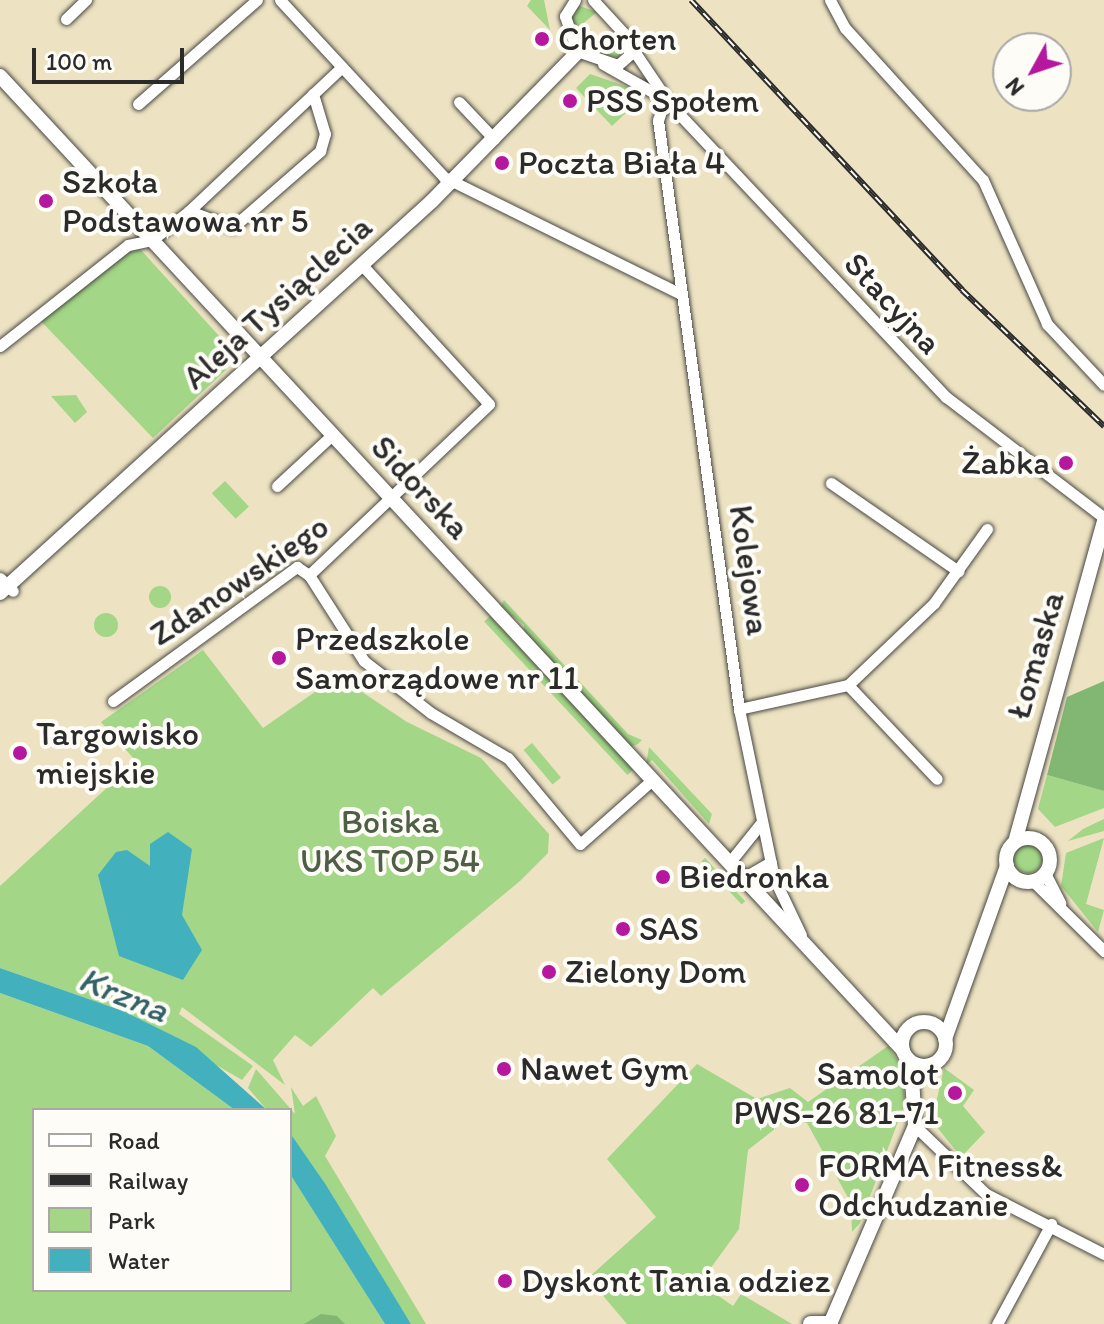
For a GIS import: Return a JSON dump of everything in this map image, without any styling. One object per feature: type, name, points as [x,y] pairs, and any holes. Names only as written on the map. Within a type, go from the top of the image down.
[{"type":"street","points":[[66,19],[86,0]]},
{"type":"street","points":[[138,104],[257,0]]},
{"type":"street","points":[[280,0],[451,182],[681,294]]},
{"type":"street","points":[[558,0],[578,52]]},
{"type":"street","points":[[565,20],[575,0]]},
{"type":"street","points":[[830,0],[845,28],[983,180],[1047,324],[1104,385]]},
{"type":"street","name":"Stacyjna","points":[[595,1],[630,45],[665,99],[908,362],[979,427],[1104,519]]},
{"type":"street","points":[[603,64],[624,61],[630,45]]},
{"type":"street","name":"Stacyjna","points":[[578,52],[665,99]]},
{"type":"street","name":"Aleja Tysiąclecia","points":[[0,603],[5,587],[45,556],[451,182],[578,52]]},
{"type":"street","points":[[0,346],[128,245],[152,240],[189,211],[342,67]]},
{"type":"street","name":"Sidorska","points":[[0,76],[651,781],[801,935]]},
{"type":"street","points":[[189,211],[233,227],[320,151],[325,134],[313,94]]},
{"type":"street","name":"Kolejowa","points":[[665,99],[657,114],[739,709],[761,823],[771,862],[801,935],[907,1056]]},
{"type":"street","points":[[459,102],[494,139]]},
{"type":"street","name":"Zdanowskiego","points":[[113,701],[297,567],[309,575],[489,404],[362,265]]},
{"type":"street","points":[[277,486],[332,435]]},
{"type":"street","points":[[831,483],[958,571]]},
{"type":"street","name":"Łomaska","points":[[1007,866],[1104,519]]},
{"type":"street","points":[[739,709],[848,685],[958,571],[987,529]]},
{"type":"street","points":[[309,575],[364,661],[431,713],[508,758],[580,844],[651,781]]},
{"type":"street","points":[[848,685],[937,779]]},
{"type":"street","points":[[996,901],[1032,878],[1049,854],[1033,839],[1023,806]]},
{"type":"street","points":[[729,863],[761,823]]},
{"type":"street","points":[[1015,842],[1033,839]]},
{"type":"street","points":[[743,878],[771,862]]},
{"type":"street","points":[[821,1323],[847,1279],[915,1126],[918,1109],[964,992],[1007,866],[1032,878],[1061,903],[1104,951]]},
{"type":"street","points":[[875,1017],[910,1028],[929,1023],[964,992]]},
{"type":"street","points":[[929,1023],[945,1039]]},
{"type":"street","points":[[910,1028],[907,1056],[918,1109]]},
{"type":"street","points":[[907,1056],[937,1062]]},
{"type":"street","points":[[915,1126],[986,1194],[1051,1224],[1104,1254]]},
{"type":"street","points":[[997,1324],[1051,1224]]},
{"type":"green space","points":[[531,0],[544,0],[550,30],[527,6]]},
{"type":"green space","points":[[577,5],[597,12],[575,30],[571,18]]},
{"type":"green space","points":[[617,34],[621,57],[599,56]]},
{"type":"green space","points":[[590,74],[628,87],[641,99],[612,126],[576,88]]},
{"type":"green space","points":[[140,249],[231,349],[226,370],[153,438],[37,317],[110,258]]},
{"type":"green space","points":[[76,395],[87,412],[75,423],[51,396]]},
{"type":"green space","points":[[225,481],[249,507],[236,519],[212,493]]},
{"type":"green space","points":[[160,586],[171,597],[160,608],[149,597]]},
{"type":"green space","points":[[504,600],[628,734],[642,740],[638,744],[630,747],[524,633],[524,625],[500,607]]},
{"type":"green space","points":[[106,613],[114,617],[118,625],[114,633],[106,637],[98,633],[94,625],[98,617]]},
{"type":"green space","points":[[490,616],[633,770],[627,775],[484,621]]},
{"type":"green space","name":"Boiska UKS TOP 54","points":[[203,650],[263,728],[338,676],[407,722],[481,758],[549,834],[548,853],[520,881],[381,996],[373,988],[311,1047],[295,1035],[273,1060],[285,1085],[182,1007],[179,1014],[253,1066],[242,1080],[123,1011],[0,968],[0,886],[136,761],[101,722]]},
{"type":"green space","points":[[1104,681],[1104,791],[1047,775],[1067,697]]},
{"type":"green space","points":[[532,743],[561,777],[552,785],[524,750]]},
{"type":"green space","points":[[649,747],[712,814],[709,824],[652,760],[646,765]]},
{"type":"green space","points":[[1047,775],[1104,791],[1104,808],[1055,827],[1038,809]]},
{"type":"green space","points":[[1104,819],[1104,831],[1068,841],[1083,829]]},
{"type":"green space","points":[[1104,838],[1086,904],[1104,910],[1098,932],[1061,886],[1066,853]]},
{"type":"green space","points":[[1028,845],[1038,849],[1042,859],[1038,869],[1028,873],[1018,869],[1014,859],[1018,849]]},
{"type":"green space","points":[[705,858],[745,901],[742,905],[701,861]]},
{"type":"green space","points":[[0,993],[148,1046],[232,1108],[32,1108],[32,1292],[292,1292],[292,1177],[385,1324],[0,1324]]},
{"type":"green space","points":[[888,1046],[902,1067],[905,1103],[860,1223],[852,1232],[851,1203],[807,1123],[789,1118],[748,1150],[739,1229],[700,1283],[733,1306],[741,1294],[792,1324],[627,1324],[588,1278],[656,1217],[607,1159],[697,1064],[757,1099],[790,1088],[808,1102]]},
{"type":"green space","points":[[944,1068],[974,1090],[963,1106],[985,1132],[961,1157],[932,1121]]},
{"type":"green space","points":[[256,1069],[290,1108],[265,1108],[248,1088]]},
{"type":"green space","points":[[291,1087],[303,1106],[316,1096],[336,1136],[325,1156],[426,1324],[411,1324],[292,1136],[292,1111],[295,1114]]},
{"type":"green space","points":[[321,1314],[337,1316],[345,1324],[304,1324]]},
{"type":"water","points":[[168,832],[192,849],[182,915],[202,950],[183,980],[119,956],[98,875],[116,852],[127,850],[150,866],[150,844]]},
{"type":"water","points":[[0,968],[123,1011],[196,1047],[265,1108],[232,1108],[148,1046],[0,993]]},
{"type":"water","points":[[292,1136],[326,1185],[411,1324],[385,1324],[292,1177]]},
{"type":"railway","points":[[691,0],[962,290],[1104,426]]},
{"type":"place","name":"Chorten","points":[[542,39]]},
{"type":"place","name":"PSS Społem","points":[[570,101]]},
{"type":"place","name":"Poczta Biała 4","points":[[502,163]]},
{"type":"place","name":"Szkoła Podstawowa nr 5","points":[[46,201]]},
{"type":"place","name":"Żabka","points":[[1066,463]]},
{"type":"place","name":"Przedszkole Samorządowe nr 11","points":[[279,658]]},
{"type":"place","name":"Targowisko miejskie","points":[[20,753]]},
{"type":"place","name":"Biedronka","points":[[663,877]]},
{"type":"place","name":"SAS","points":[[623,929]]},
{"type":"place","name":"Zielony Dom","points":[[549,972]]},
{"type":"place","name":"Nawet Gym","points":[[504,1069]]},
{"type":"place","name":"Samolot PWS-26 81-71","points":[[955,1093]]},
{"type":"place","name":"FORMA Fitness& Odchudzanie","points":[[802,1185]]},
{"type":"place","name":"Dyskont Tania odziez","points":[[505,1281]]},
{"type":"water label","name":"Krzna","points":[[124,994]]}]
